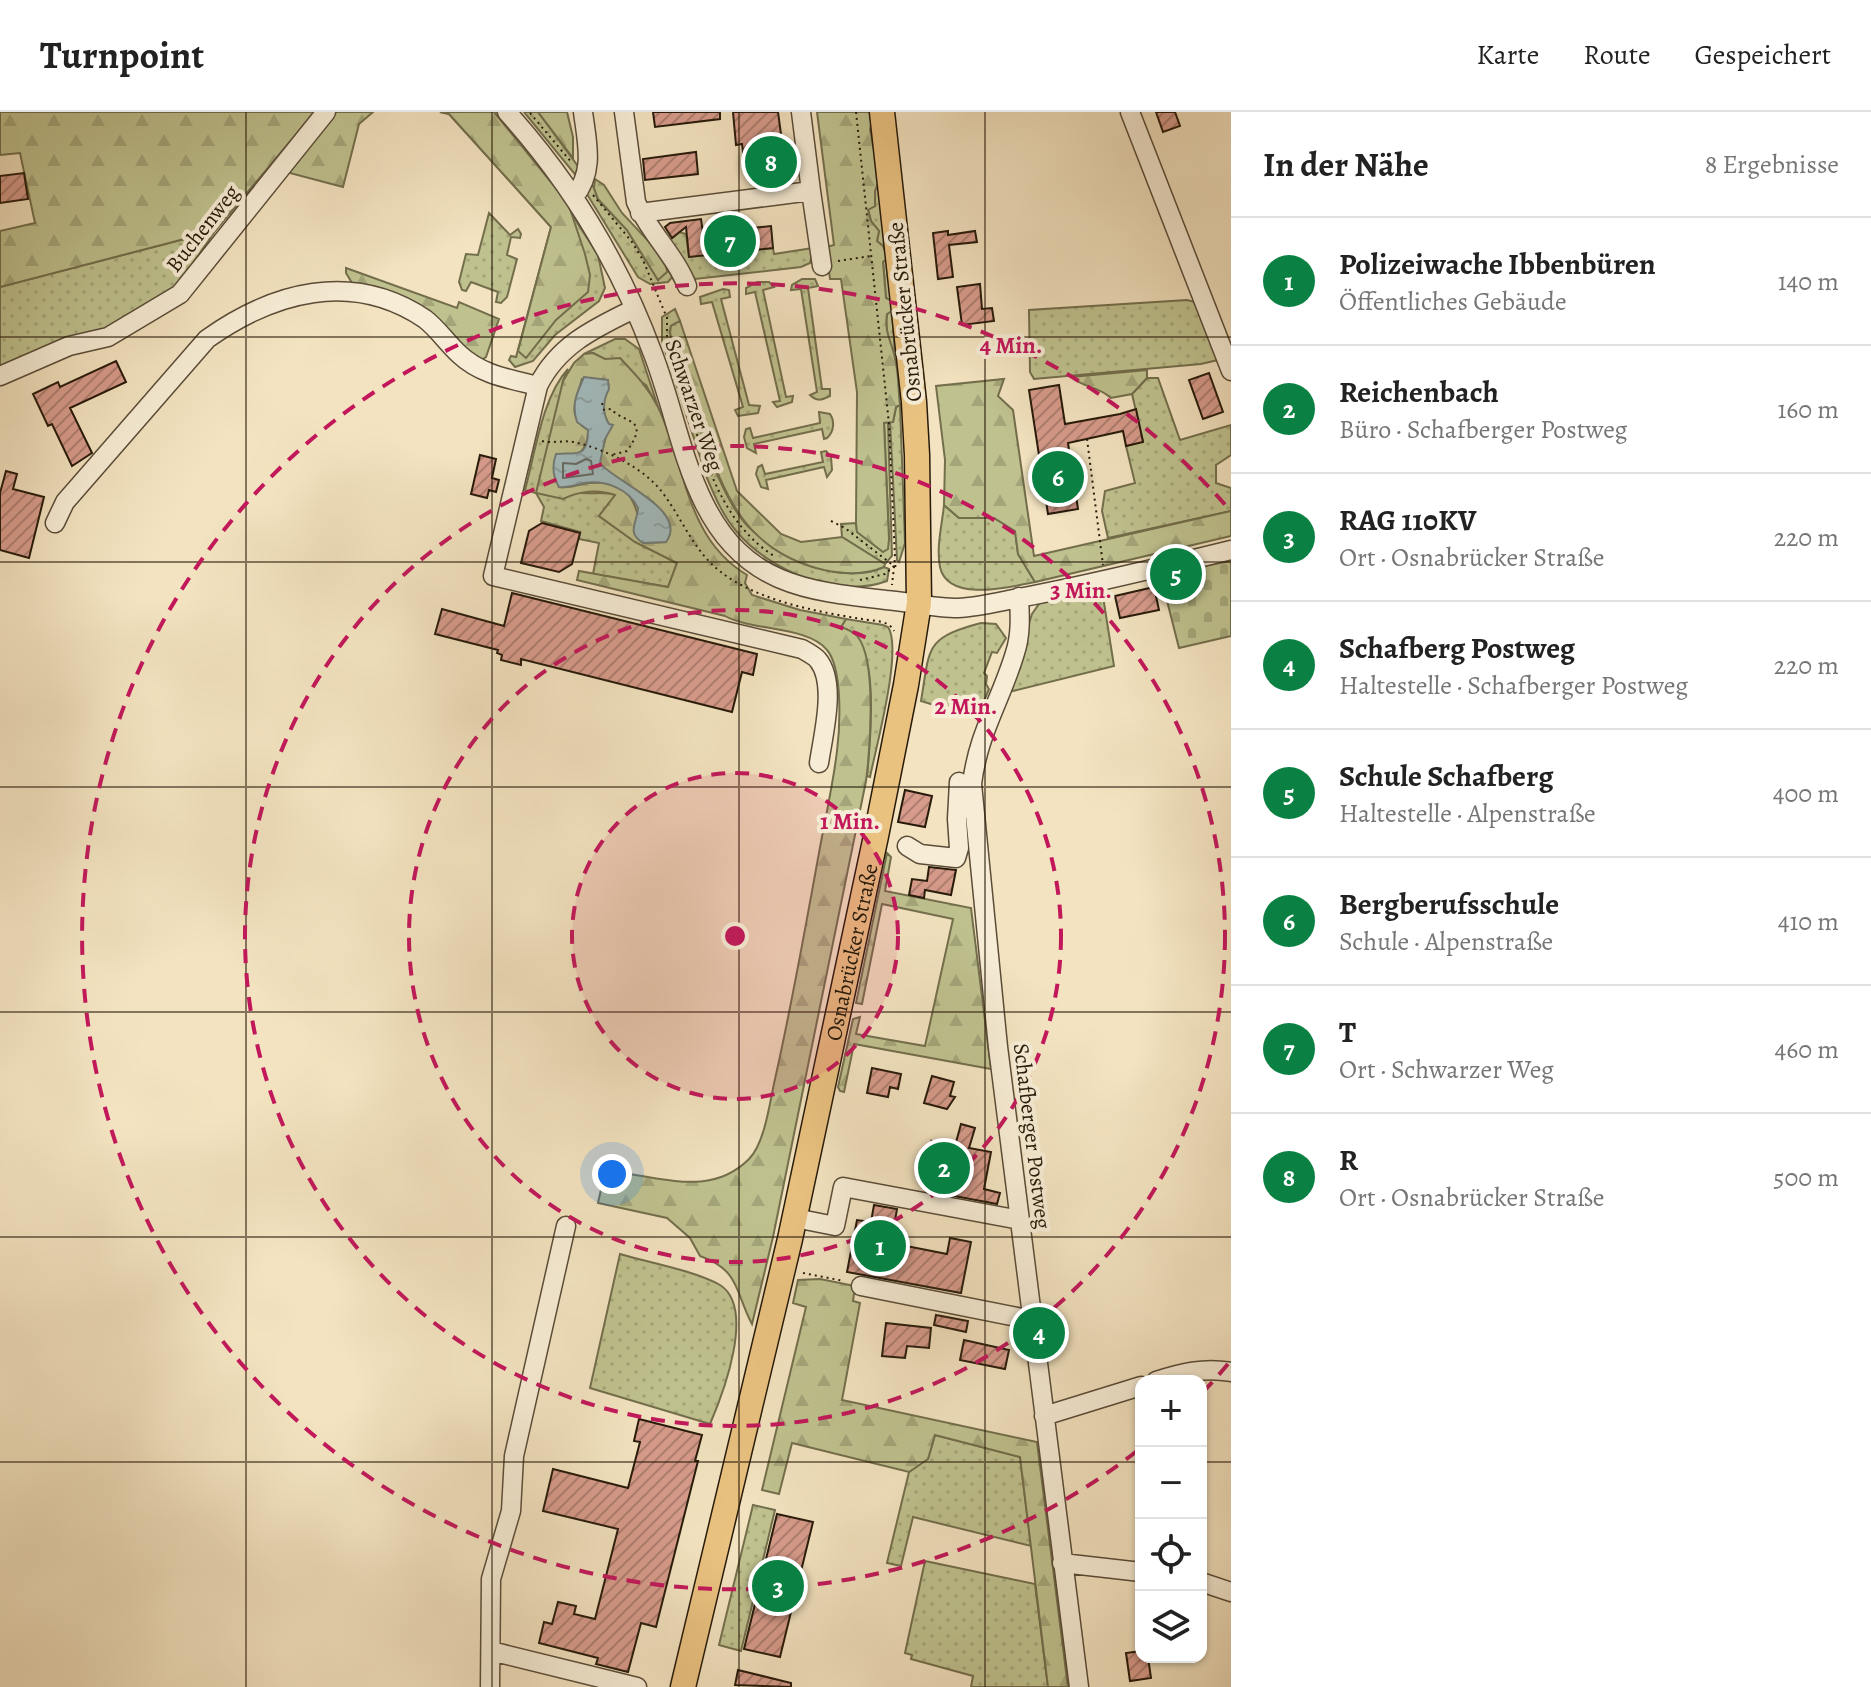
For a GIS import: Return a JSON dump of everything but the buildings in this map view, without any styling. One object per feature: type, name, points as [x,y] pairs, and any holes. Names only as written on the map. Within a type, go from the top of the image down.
[{"type":"main road","name":"Osnabrücker Straße","points":[[683,1687],[784,1269],[876,836],[919,603],[914,402],[882,112]]},
{"type":"street","name":"Buchenweg","points":[[0,376],[69,346],[108,337],[180,294],[326,112]]},
{"type":"street","name":"Schwarzer Weg","points":[[507,112],[579,190],[654,354],[690,469],[704,503],[723,536],[766,572],[800,588],[958,608],[1105,580],[1231,550]]},
{"type":"street","points":[[579,190],[588,156],[583,112]]},
{"type":"street","points":[[624,112],[636,202],[640,213],[680,267],[687,286]]},
{"type":"street","points":[[801,112],[822,266]]},
{"type":"street","points":[[1130,112],[1231,371]]},
{"type":"street","points":[[640,213],[811,191]]},
{"type":"street","points":[[55,523],[65,502],[207,339],[235,319],[282,298],[334,292],[382,299],[423,318],[461,356],[492,375],[538,386]]},
{"type":"street","points":[[634,309],[570,343],[538,386],[493,576],[802,649],[818,659],[826,678],[828,701],[819,763]]},
{"type":"street","name":"Schafberger Postweg","points":[[1019,597],[1020,630],[1016,652],[983,732],[972,784],[998,1047],[1079,1687]]},
{"type":"street","points":[[907,846],[920,854],[956,858],[959,848],[959,782]]},
{"type":"street","points":[[795,1218],[835,1226],[843,1187],[1020,1220]]},
{"type":"street","points":[[490,1687],[491,1579],[511,1511],[514,1456],[566,1226]]},
{"type":"street","points":[[861,1286],[1032,1320]]},
{"type":"street","points":[[1177,1375],[1218,1369],[1231,1372]]},
{"type":"street","points":[[1044,1416],[1135,1388]]},
{"type":"street","points":[[1062,1563],[1135,1571]]},
{"type":"street","points":[[1207,1584],[1231,1592]]},
{"type":"street","points":[[491,1651],[637,1687]]},
{"type":"path","points":[[530,112],[579,190],[598,203],[632,242],[643,260],[667,318],[667,336],[674,361]]},
{"type":"path","points":[[856,112],[889,424],[894,566]]},
{"type":"path","points":[[822,266],[828,262],[872,256]]},
{"type":"path","points":[[683,391],[712,478],[734,519],[752,539],[784,561]]},
{"type":"path","points":[[525,438],[548,443],[581,443],[607,454],[627,451],[635,438],[636,428],[628,418],[615,415],[611,409],[604,410],[602,403]]},
{"type":"path","points":[[1087,439],[1105,580]]},
{"type":"path","points":[[831,521],[845,528],[894,566]]},
{"type":"path","points":[[850,580],[874,578],[894,566]]},
{"type":"path","points":[[887,624],[892,626],[895,638]]},
{"type":"path","points":[[784,1269],[861,1286]]},
{"type":"green space","points":[[0,112],[314,113],[215,231],[0,287],[0,231],[35,223],[20,153],[0,155]]},
{"type":"green space","points":[[336,112],[373,112],[359,124],[343,187],[286,172]]},
{"type":"green space","points":[[440,112],[499,112],[529,148],[598,255],[605,288],[599,301],[555,335],[533,361],[515,367],[509,360],[511,356],[516,357],[551,227],[449,114]]},
{"type":"green space","points":[[440,112],[494,112],[568,203],[590,275],[588,292],[556,320],[526,358],[518,351],[551,227],[449,114]]},
{"type":"green space","points":[[524,112],[538,112],[594,188],[598,200],[627,230],[658,280],[666,260],[673,276],[668,282],[650,284],[638,277],[574,173]]},
{"type":"green space","points":[[538,112],[567,112],[573,137],[573,158]]},
{"type":"green space","points":[[817,112],[870,112],[872,120],[870,130],[880,178],[875,191],[875,206],[868,210],[871,221],[879,231],[877,241],[888,258],[883,262],[886,298],[892,301],[892,311],[887,314],[887,327],[896,364],[900,405],[896,407],[893,422],[884,423],[889,539],[888,549],[883,552],[857,532],[857,392],[841,279],[830,279],[826,247],[834,245]]},
{"type":"green space","points":[[870,112],[873,112],[888,248],[891,301],[886,298],[883,262],[888,258],[877,241],[879,231],[871,221],[868,209],[875,206],[875,191],[880,178],[870,130]]},
{"type":"green space","points":[[595,179],[604,185],[622,213],[666,260],[667,272],[658,280],[627,230],[598,199]]},
{"type":"green space","points":[[489,213],[510,235],[518,229],[521,234],[520,238],[511,237],[507,255],[517,259],[507,297],[501,303],[496,302],[498,292],[471,282],[466,291],[462,290],[459,282],[466,254],[478,255]]},
{"type":"green space","points":[[215,231],[177,287],[107,330],[0,369],[0,287]]},
{"type":"green space","points":[[679,232],[686,234],[689,257],[773,248],[774,254],[813,248],[810,263],[801,267],[695,279],[669,241]]},
{"type":"green space","points":[[346,268],[457,308],[459,302],[499,319],[486,357],[481,360],[394,295],[352,283]]},
{"type":"green space","points":[[802,279],[815,279],[818,286],[808,288],[822,389],[830,389],[830,396],[822,399],[810,395],[817,392],[801,289],[791,290],[792,285]]},
{"type":"green space","points":[[757,282],[769,282],[774,287],[763,290],[786,397],[793,396],[792,402],[777,407],[773,402],[780,401],[755,292],[746,294],[746,288]]},
{"type":"green space","points":[[729,290],[730,297],[721,299],[749,405],[760,406],[758,413],[738,416],[735,410],[743,407],[712,302],[701,304],[700,297]]},
{"type":"green space","points":[[1195,302],[1218,360],[1034,379],[1030,372],[1029,310]]},
{"type":"green space","points":[[675,309],[680,321],[671,326],[670,332],[686,388],[716,472],[741,517],[759,536],[806,563],[839,573],[863,573],[884,567],[889,569],[887,581],[868,586],[847,586],[806,578],[767,559],[732,526],[707,478],[662,341],[662,317]]},
{"type":"green space","points":[[892,310],[895,356],[886,325],[887,314]]},
{"type":"green space","points":[[680,321],[737,491],[781,534],[801,542],[842,537],[885,564],[884,567],[862,573],[847,573],[798,562],[758,536],[743,519],[720,478],[672,342],[671,326]]},
{"type":"green space","points":[[615,339],[625,339],[639,349],[659,410],[646,385],[593,353],[584,354]]},
{"type":"green space","points":[[593,353],[605,359],[620,358],[650,393],[667,429],[699,521],[727,560],[747,575],[745,583],[752,595],[800,610],[846,619],[841,627],[858,637],[868,666],[871,707],[866,781],[773,1237],[752,1324],[730,1275],[700,1256],[690,1238],[667,1218],[598,1203],[602,1185],[618,1176],[629,1174],[677,1181],[707,1181],[736,1170],[755,1152],[766,1121],[787,1023],[833,776],[839,714],[836,670],[827,650],[807,637],[577,580],[579,571],[668,587],[677,563],[635,542],[599,516],[615,495],[589,492],[563,499],[536,493],[563,381],[584,354]],"holes":[[[582,379],[603,379],[604,414],[609,425],[599,463],[654,503],[666,542],[643,543],[631,498],[616,486],[589,483],[559,487],[567,454],[578,454],[588,438],[588,430],[577,419],[574,407]]]},
{"type":"green space","points":[[568,369],[563,381],[576,492],[616,495],[599,516],[635,542],[677,563],[668,587],[593,574],[599,543],[579,539],[580,532],[541,521],[544,507],[536,493],[525,490],[546,410]]},
{"type":"green space","points":[[1147,370],[1147,378],[1132,394],[1111,398],[1071,377]]},
{"type":"green space","points":[[1147,378],[1158,378],[1180,440],[1231,425],[1231,455],[1216,465],[1216,483],[1231,488],[1231,511],[1108,538],[1102,511],[1105,491],[1135,483],[1126,446],[1143,441],[1132,394]]},
{"type":"green space","points":[[1004,379],[998,396],[1013,410],[1034,556],[1231,511],[1231,536],[1035,582],[1018,554],[1015,531],[994,518],[959,518],[944,505],[945,460],[936,386]]},
{"type":"green space","points":[[900,405],[905,543],[899,562],[890,422],[893,422],[896,407]]},
{"type":"green space","points":[[819,412],[830,414],[833,420],[827,438],[824,439],[822,429],[754,444],[756,453],[747,448],[744,437],[746,429],[750,428],[753,438],[820,423]]},
{"type":"green space","points":[[884,422],[888,422],[892,556],[885,564],[842,537],[841,524],[856,523],[857,532],[889,539]]},
{"type":"green space","points":[[826,451],[831,457],[832,470],[827,477],[824,467],[766,480],[768,489],[761,487],[756,474],[758,467],[762,465],[765,474],[823,462],[821,452]]},
{"type":"green space","points":[[944,505],[959,518],[994,518],[1015,531],[1018,554],[1035,582],[981,590],[955,585],[945,578],[939,552]]},
{"type":"green space","points":[[1231,561],[1231,636],[1179,648],[1162,581],[1183,576],[1183,570]]},
{"type":"green space","points":[[1098,587],[1102,590],[1114,666],[1013,691],[1009,685],[1032,614],[1041,601]]},
{"type":"green space","points":[[846,619],[888,627],[892,639],[890,676],[870,777],[867,776],[870,677],[861,647],[841,627]]},
{"type":"green space","points":[[981,623],[996,624],[1006,638],[997,653],[992,652],[984,673],[989,689],[977,718],[921,701],[929,657],[939,640],[962,628]]},
{"type":"green space","points":[[887,853],[891,857],[885,891],[971,908],[991,1069],[854,1044],[844,1092],[838,1087],[853,1019],[860,1017],[856,1034],[925,1046],[953,919],[882,904],[862,1004],[856,1003]]},
{"type":"green space","points":[[620,1254],[698,1275],[720,1285],[730,1296],[735,1312],[733,1352],[710,1424],[590,1388]]},
{"type":"green space","points":[[820,1279],[855,1286],[853,1301],[860,1303],[842,1400],[1037,1442],[1068,1687],[1048,1687],[1020,1457],[935,1435],[928,1459],[909,1472],[792,1443],[779,1494],[762,1490],[806,1307],[793,1303],[798,1280]]},
{"type":"green space","points":[[935,1435],[1020,1457],[1031,1546],[913,1517],[901,1566],[887,1563],[909,1472],[928,1459]]},
{"type":"green space","points":[[753,1505],[775,1510],[741,1651],[719,1645]]},
{"type":"green space","points":[[925,1561],[1035,1584],[1048,1687],[971,1687],[973,1676],[911,1659],[912,1655],[905,1653]]},
{"type":"water","points":[[584,377],[608,380],[604,411],[609,424],[613,425],[605,439],[600,463],[659,508],[668,519],[671,530],[666,542],[643,543],[638,539],[634,527],[638,508],[628,495],[615,487],[584,483],[559,487],[557,483],[554,471],[556,454],[579,452],[586,446],[588,430],[577,422],[575,410]]},
{"type":"place","name":"R","points":[[771,162]]},
{"type":"place","name":"T","points":[[730,241]]},
{"type":"place","name":"Bergberufsschule","points":[[1058,477]]},
{"type":"place","name":"Schule Schafberg","points":[[1176,574]]},
{"type":"place","name":"Reichenbach","points":[[944,1168]]},
{"type":"place","name":"Polizeiwache Ibbenbüren","points":[[880,1246]]},
{"type":"place","name":"Schafberg Postweg","points":[[1039,1333]]},
{"type":"place","name":"RAG 110KV","points":[[778,1586]]}]
